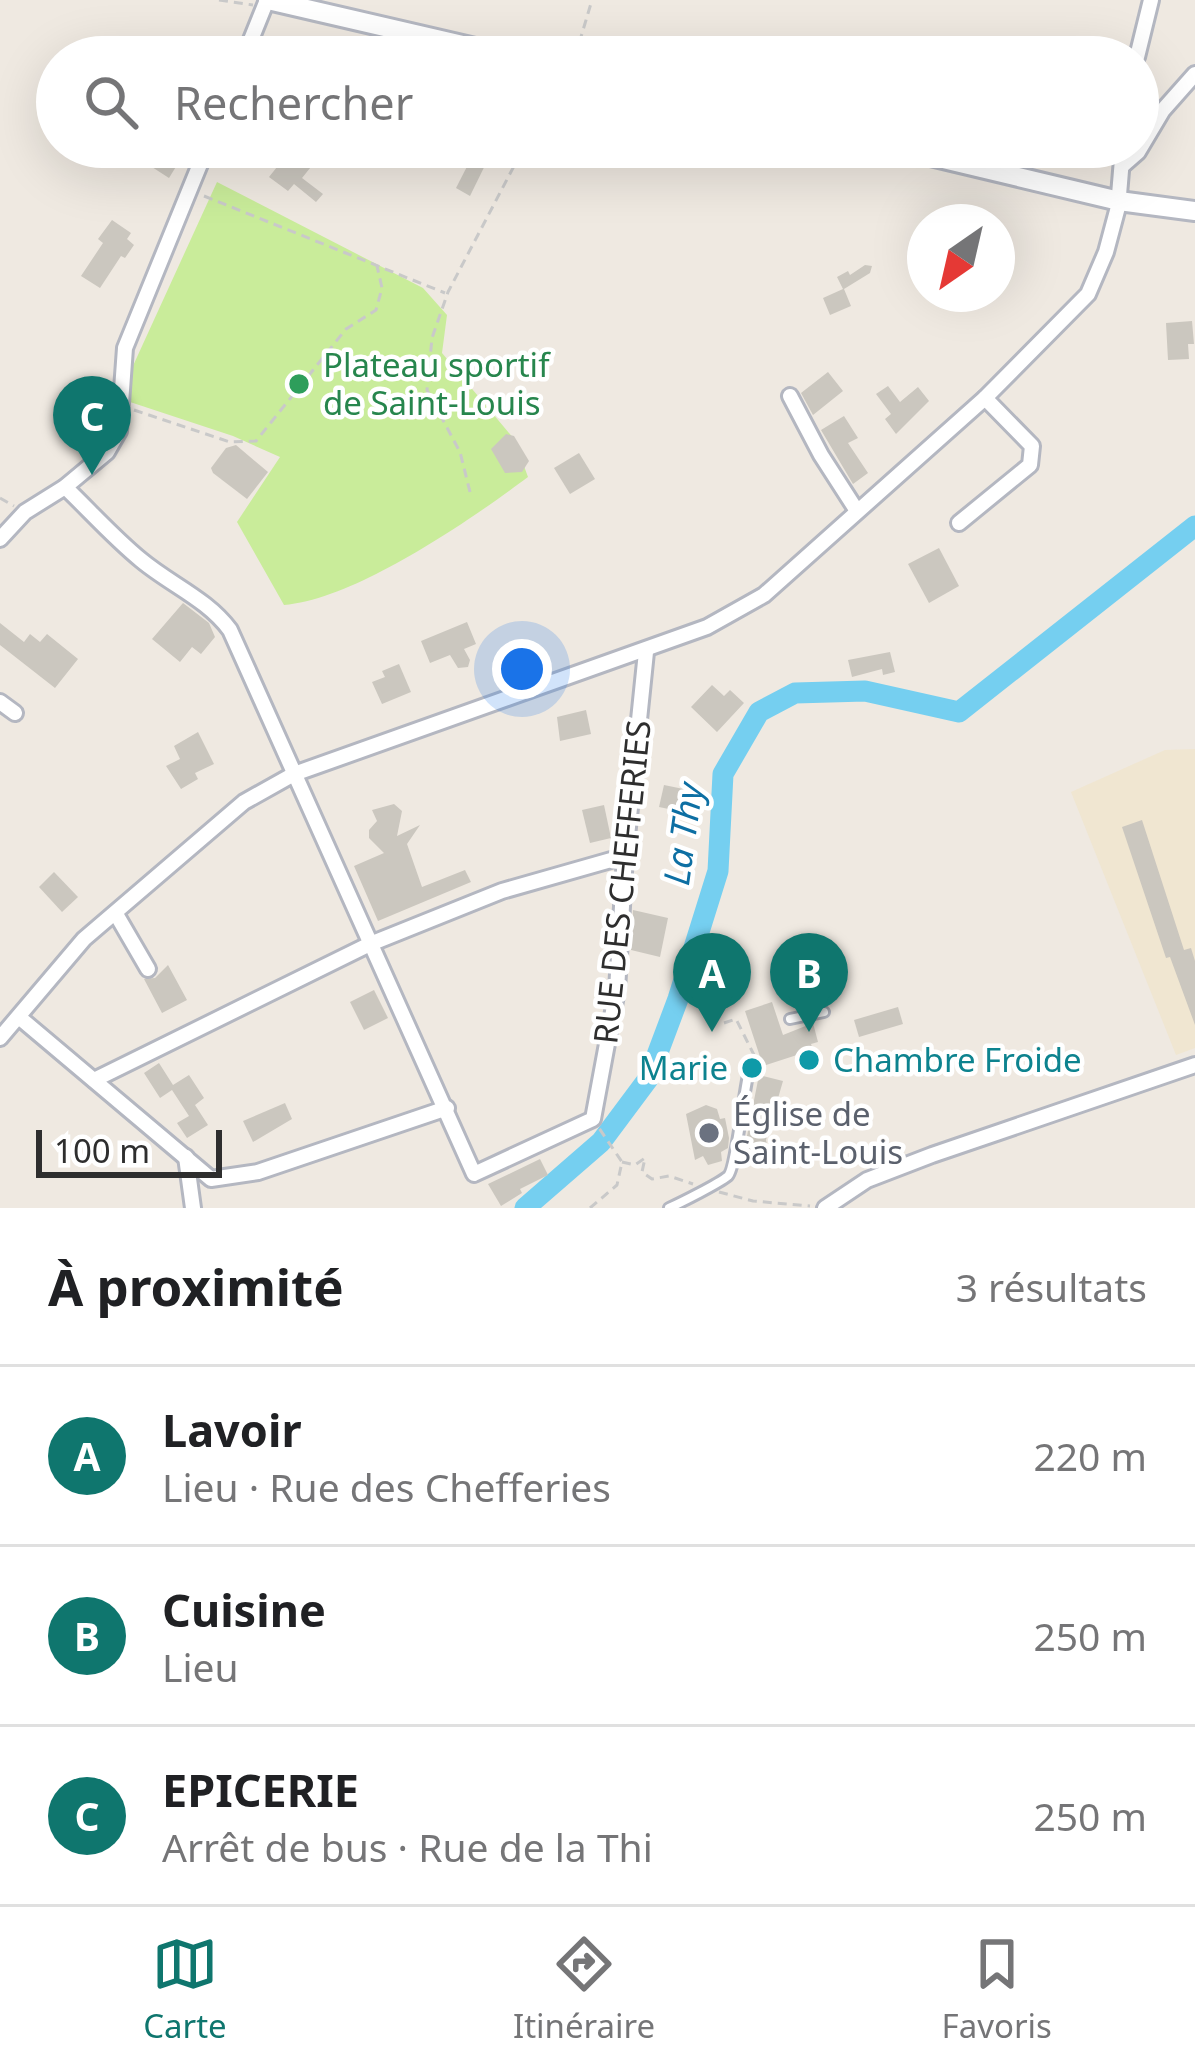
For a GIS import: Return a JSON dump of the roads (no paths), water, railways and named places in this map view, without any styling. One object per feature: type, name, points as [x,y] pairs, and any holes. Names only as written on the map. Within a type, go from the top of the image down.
[{"type":"main road","points":[[268,0],[423,36]]},
{"type":"main road","points":[[981,168],[1119,201],[1195,211]]},
{"type":"street","points":[[253,36],[268,0]]},
{"type":"street","points":[[1142,36],[1151,0]]},
{"type":"street","points":[[1159,117],[1195,74]]},
{"type":"street","points":[[0,539],[25,512],[107,452],[119,431],[124,348],[200,168]]},
{"type":"street","points":[[0,1038],[84,939],[244,802],[294,774],[707,628],[764,595],[985,398],[1088,294],[1106,252],[1122,168]]},
{"type":"street","points":[[790,396],[820,455],[857,511]]},
{"type":"street","points":[[959,523],[1030,465],[1032,446],[985,398]]},
{"type":"street","points":[[20,1018],[211,1179],[258,1172],[447,1108],[230,630],[214,609],[139,559],[65,487]]},
{"type":"street","name":"RUE DES CHEFFERIES","points":[[447,1108],[474,1174],[593,1119],[616,990],[646,652]]},
{"type":"street","points":[[0,702],[15,713]]},
{"type":"street","points":[[94,1081],[370,944],[502,891],[625,856]]},
{"type":"street","points":[[116,914],[148,969]]},
{"type":"street","points":[[826,1208],[867,1180],[1195,1065]]},
{"type":"street","points":[[186,1157],[193,1208]]},
{"type":"lane","points":[[790,1019],[824,1012]]},
{"type":"lane","points":[[669,1208],[726,1178],[736,1166],[740,1105],[753,1063]]},
{"type":"waterway","name":"La Thy","points":[[525,1208],[601,1142],[648,1079],[718,871],[723,774],[759,712],[795,693],[865,691],[959,712],[1195,526]]},
{"type":"place","name":"Plateau sportif de Saint-Louis","points":[[299,384]]},
{"type":"place","name":"EPICERIE","points":[[92,475]]},
{"type":"place","name":"Lavoir","points":[[712,1032]]},
{"type":"place","name":"Cuisine","points":[[809,1032]]},
{"type":"place","name":"Chambre Froide","points":[[809,1060]]},
{"type":"place","name":"Marie","points":[[752,1068]]},
{"type":"place","name":"Église de Saint-Louis","points":[[709,1133]]}]
